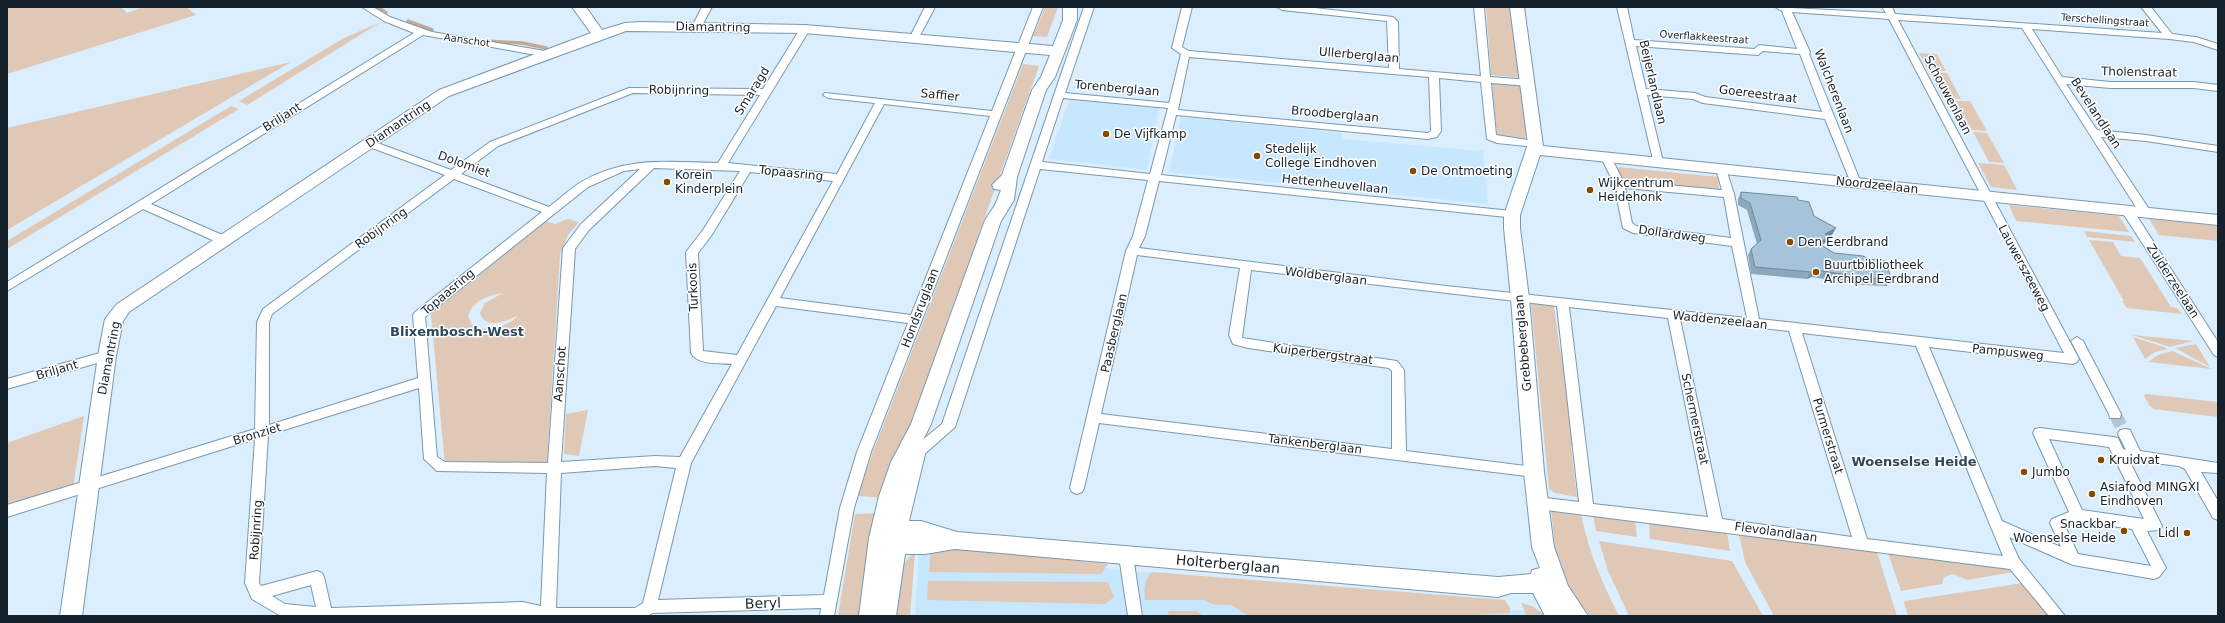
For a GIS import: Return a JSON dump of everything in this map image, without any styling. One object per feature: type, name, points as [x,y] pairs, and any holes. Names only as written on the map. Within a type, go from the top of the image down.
[{"type":"street","name":"Aanschot","points":[[367,7],[382,18],[450,39],[523,47],[548,54]]},
{"type":"street","points":[[579,7],[599,35]]},
{"type":"street","points":[[697,26],[707,7]]},
{"type":"street","points":[[914,39],[930,7]]},
{"type":"street","name":"Hondsruglaan","points":[[827,616],[847,508],[864,452],[1038,7]]},
{"type":"street","points":[[870,616],[891,537],[900,512],[921,424],[993,220],[1004,206],[1010,188],[1009,177],[1040,90],[1040,74],[1070,20],[1070,7]]},
{"type":"street","points":[[915,454],[948,427],[1058,95],[1089,7]]},
{"type":"street","points":[[1187,7],[1177,48],[1187,54]]},
{"type":"street","points":[[1282,7],[1390,19],[1394,22],[1394,71]]},
{"type":"street","points":[[1479,7],[1491,137],[1497,140],[1536,147]]},
{"type":"street","name":"Grebbeberglaan","points":[[1517,7],[1529,83],[1536,147],[1512,215],[1534,472],[1551,597],[1577,616]]},
{"type":"street","name":"Beijerlandlaan","points":[[1622,7],[1658,162]]},
{"type":"street","name":"Schouwenlaan","points":[[1886,7],[1986,196]]},
{"type":"street","points":[[2146,7],[2169,36]]},
{"type":"street","name":"Terschellingstraat","points":[[1783,8],[1893,18],[2169,36],[2190,39],[2208,46],[2218,47]]},
{"type":"street","name":"Walcherenlaan","points":[[1783,8],[1805,52],[1856,183]]},
{"type":"street","name":"Diamantring","points":[[71,616],[107,356],[114,320],[123,308],[444,93],[599,35],[631,26],[805,29],[1051,52]]},
{"type":"street","name":"Bevelandlaan","points":[[2027,27],[2027,31],[2145,212]]},
{"type":"street","name":"Smaragd","points":[[721,166],[768,92],[805,29]]},
{"type":"street","name":"Briljant","points":[[7,287],[423,31]]},
{"type":"street","name":"Overflakkeestraat","points":[[1630,43],[1758,52],[1759,48],[1805,52]]},
{"type":"street","points":[[2208,46],[2218,58]]},
{"type":"street","name":"Torenberglaan","points":[[1155,179],[1173,109],[1184,56],[1187,54]]},
{"type":"street","name":"Ullerberglaan","points":[[1187,54],[1529,83]]},
{"type":"street","name":"Broodberglaan","points":[[1173,109],[1428,136],[1433,135],[1436,131],[1434,74]]},
{"type":"street","name":"Tholenstraat","points":[[2059,80],[2110,85],[2194,85],[2216,87]]},
{"type":"street","name":"Robijnring","points":[[257,594],[252,583],[262,432],[263,322],[267,312],[494,144],[632,90],[768,92]]},
{"type":"street","name":"Goereestraat","points":[[1641,92],[1696,96],[1703,100],[1830,116]]},
{"type":"street","name":"Saffier","points":[[828,95],[996,114]]},
{"type":"street","name":"Torenberglaan","points":[[1058,95],[1173,109]]},
{"type":"street","points":[[840,178],[882,102]]},
{"type":"street","points":[[2094,133],[2146,138],[2218,150]]},
{"type":"street","name":"Dolomiet","points":[[368,143],[550,211]]},
{"type":"street","name":"Noordzeelaan","points":[[1536,147],[1606,157],[2218,220]]},
{"type":"street","name":"Dollardweg","points":[[1606,157],[1619,184],[1626,225],[1633,228],[1737,243]]},
{"type":"street","name":"Aanschot","points":[[548,615],[554,468],[569,248],[585,227],[651,165]]},
{"type":"street","name":"Topaasring","points":[[651,165],[721,166],[840,178],[684,462],[655,461],[554,468],[442,467],[431,459],[419,315],[584,185],[622,168],[651,165]]},
{"type":"street","name":"Hettenheuvellaan","points":[[1035,165],[1155,179],[1512,215]]},
{"type":"street","name":"Turkoois","points":[[740,360],[706,357],[697,353],[692,252],[707,233],[747,169]]},
{"type":"street","points":[[1721,169],[1729,194],[1737,243],[1754,323]]},
{"type":"street","name":"Paasberglaan","points":[[1077,488],[1095,418],[1132,251],[1139,236],[1155,179]]},
{"type":"street","points":[[1619,184],[1729,194]]},
{"type":"street","name":"Lauwerszeeweg","points":[[1986,196],[2062,340]]},
{"type":"street","points":[[142,204],[223,240]]},
{"type":"street","name":"Zuiderzeelaan","points":[[2127,210],[2218,352]]},
{"type":"street","name":"Woldberglaan","points":[[1132,251],[1246,267],[1520,298]]},
{"type":"street","name":"Kuiperbergstraat","points":[[1246,267],[1235,335],[1237,341],[1248,344],[1393,364],[1398,370],[1399,454]]},
{"type":"street","name":"Waddenzeelaan","points":[[1520,298],[1921,342]]},
{"type":"street","points":[[772,301],[915,320]]},
{"type":"street","points":[[1563,303],[1587,509]]},
{"type":"street","name":"Schermerstraat","points":[[1673,314],[1716,524]]},
{"type":"street","name":"Purmerstraat","points":[[1794,328],[1861,544]]},
{"type":"street","name":"Pampusweg","points":[[1921,342],[2073,360],[2062,340]]},
{"type":"street","points":[[2077,341],[2115,414]]},
{"type":"street","points":[[1921,342],[1996,525],[2014,562],[2058,616]]},
{"type":"street","name":"Briljant","points":[[7,384],[107,356]]},
{"type":"street","name":"Bronziet","points":[[7,512],[90,487],[108,478],[425,381]]},
{"type":"street","name":"Tankenberglaan","points":[[1095,418],[1399,454],[1534,472]]},
{"type":"street","points":[[885,616],[891,537],[889,496],[901,462],[921,424]]},
{"type":"street","points":[[2073,559],[2057,523],[2077,515],[2155,526],[2113,442],[2040,433],[2077,515]]},
{"type":"street","points":[[2125,434],[2136,456]]},
{"type":"street","points":[[2119,454],[2181,461],[2190,465],[2218,468]]},
{"type":"street","points":[[649,607],[684,462]]},
{"type":"street","points":[[2190,465],[2218,514]]},
{"type":"street","name":"Flevolandlaan","points":[[1538,503],[2014,562]]},
{"type":"street","points":[[1996,525],[2073,559],[2118,568],[2154,573],[2159,568],[2136,523]]},
{"type":"street","name":"Holterberglaan","points":[[891,537],[920,546],[957,541],[1498,587],[1512,594],[1551,597]]},
{"type":"street","points":[[1126,556],[1135,616]]},
{"type":"street","points":[[257,594],[317,577],[325,615]]},
{"type":"street","points":[[257,594],[282,610],[325,615],[522,609],[548,615]]},
{"type":"street","name":"Beryl","points":[[548,615],[637,615],[649,607],[829,601]]},
{"type":"shaded area","points":[[7,7],[121,7],[127,13],[144,7],[186,7],[196,15],[7,74]]},
{"type":"shaded area","points":[[1045,7],[1058,7],[1047,37],[1031,36],[1035,32]]},
{"type":"shaded area","points":[[1486,7],[1514,7],[1522,78],[1491,75]]},
{"type":"shaded area","points":[[381,22],[247,105],[239,101],[344,38]]},
{"type":"shaded area","points":[[1919,53],[1937,54],[1946,71],[1928,70]]},
{"type":"shaded area","points":[[291,62],[252,85],[7,230],[7,128]]},
{"type":"shaded area","points":[[1023,64],[1039,66],[884,498],[858,496],[861,483]]},
{"type":"shaded area","points":[[1929,71],[1947,73],[1961,99],[1943,98]]},
{"type":"shaded area","points":[[1492,83],[1523,86],[1526,139],[1497,137]]},
{"type":"shaded area","name":"De Vijfkamp","points":[[1070,98],[1159,108],[1147,170],[1049,159]]},
{"type":"shaded area","points":[[1956,101],[1970,101],[1987,131],[1972,130]]},
{"type":"shaded area","points":[[231,106],[239,109],[7,249],[7,241]]},
{"type":"shaded area","points":[[1181,117],[1342,133],[1343,139],[1483,151],[1488,204],[1169,172]]},
{"type":"shaded area","points":[[1973,132],[1987,133],[2004,163],[1989,162]]},
{"type":"shaded area","points":[[1978,163],[2004,165],[2017,190],[1991,187]]},
{"type":"shaded area","points":[[1618,167],[1718,177],[1719,189],[1621,182]]},
{"type":"shaded area","points":[[2009,205],[2119,216],[2129,232],[2016,221]]},
{"type":"shaded area","points":[[568,219],[579,222],[568,235],[560,255],[547,462],[450,464],[445,466],[431,314],[546,221],[555,224]],"holes":[[[503,293],[485,303],[480,313],[486,321],[496,323],[517,316],[506,324],[495,328],[483,329],[472,325],[468,316],[473,306],[487,297]]]},
{"type":"shaded area","points":[[2149,219],[2218,226],[2218,241],[2159,235]]},
{"type":"shaded area","points":[[2084,231],[2131,236],[2135,242],[2087,237]]},
{"type":"shaded area","points":[[2089,240],[2113,242],[2121,256],[2140,258],[2171,307],[2177,308],[2182,314],[2127,308]]},
{"type":"shaded area","points":[[1531,303],[1554,306],[1560,351],[1566,353],[1577,447],[1571,446],[1577,497],[1555,493],[1549,489]]},
{"type":"shaded area","points":[[2132,335],[2194,341],[2170,347]]},
{"type":"shaded area","points":[[2133,337],[2167,349],[2155,352],[2145,359]]},
{"type":"shaded area","points":[[2196,344],[2210,367],[2175,348]]},
{"type":"shaded area","points":[[2172,351],[2212,369],[2148,362],[2158,355]]},
{"type":"shaded area","points":[[2146,394],[2218,402],[2218,417],[2154,409],[2150,406],[2144,396]]},
{"type":"shaded area","points":[[588,410],[579,456],[564,454],[566,414]]},
{"type":"shaded area","points":[[84,416],[73,488],[7,507],[7,443]]},
{"type":"shaded area","points":[[1551,509],[1581,514],[1596,566],[1619,616],[1590,616],[1570,595],[1556,557]]},
{"type":"shaded area","points":[[881,513],[866,616],[838,616],[855,514]]},
{"type":"shaded area","points":[[1593,515],[1635,520],[1637,537],[1596,531]]},
{"type":"shaded area","points":[[1649,522],[1727,533],[1730,551],[1650,539]]},
{"type":"shaded area","points":[[1739,535],[1877,552],[1897,616],[1774,616],[1745,562]]},
{"type":"shaded area","points":[[1599,541],[1732,561],[1763,616],[1629,616],[1608,571]]},
{"type":"shaded area","points":[[931,548],[968,549],[1108,564],[1101,574],[929,572]]},
{"type":"shaded area","points":[[919,549],[1526,611],[1528,616],[915,616]]},
{"type":"shaded area","points":[[915,553],[910,616],[896,616],[901,573],[904,565]]},
{"type":"shaded area","points":[[1888,553],[2004,568],[2013,572],[1967,580],[1953,574],[1944,577],[1942,584],[1901,591]]},
{"type":"shaded area","points":[[1152,572],[1505,600],[1510,608],[1510,613],[1465,616],[1249,616],[1231,605],[1215,605],[1204,600],[1145,600],[1146,581]]},
{"type":"shaded area","points":[[928,581],[1108,582],[1114,597],[1105,604],[927,600]]},
{"type":"shaded area","points":[[2023,583],[2049,616],[1908,616],[1904,603],[1905,601]]},
{"type":"shaded area","points":[[1521,603],[1532,606],[1546,616],[1527,616]]},
{"type":"shaded area","points":[[1168,611],[1196,611],[1204,616],[1169,616]]},
{"type":"building","name":"Den Eerdbrand","points":[[1741,192],[1797,197],[1798,200],[1809,202],[1814,216],[1836,228],[1825,234],[1829,237],[1818,243],[1834,253],[1863,256],[1869,259],[1886,261],[1891,279],[1868,278],[1815,270],[1811,272],[1755,267],[1751,249],[1761,240],[1750,203],[1741,198]]},
{"type":"waterway","points":[[378,7],[386,13]]},
{"type":"waterway","points":[[408,21],[432,30]]},
{"type":"waterway","points":[[483,41],[522,43],[546,48]]},
{"type":"tunnel","points":[[2115,414],[2125,434]]},
{"type":"place","name":"De Vijfkamp","points":[[1106,134]]},
{"type":"place","name":"Stedelijk College Eindhoven","points":[[1257,156]]},
{"type":"place","name":"De Ontmoeting","points":[[1413,171]]},
{"type":"place","name":"Korein Kinderplein","points":[[667,182]]},
{"type":"place","name":"Wijkcentrum Heidehonk","points":[[1590,190]]},
{"type":"place","name":"Den Eerdbrand","points":[[1790,242]]},
{"type":"place","name":"Buurtbibliotheek Archipel Eerdbrand","points":[[1816,272]]},
{"type":"place","name":"Kruidvat","points":[[2101,460]]},
{"type":"place","name":"Jumbo","points":[[2024,472]]},
{"type":"place","name":"Asiafood MINGXI Eindhoven","points":[[2092,494]]},
{"type":"place","name":"Snackbar Woenselse Heide","points":[[2124,531]]},
{"type":"place","name":"Lidl","points":[[2187,533]]},
{"type":"district","name":"Blixembosch-West","points":[[457,331]]},
{"type":"district","name":"Woenselse Heide","points":[[1914,461]]}]
